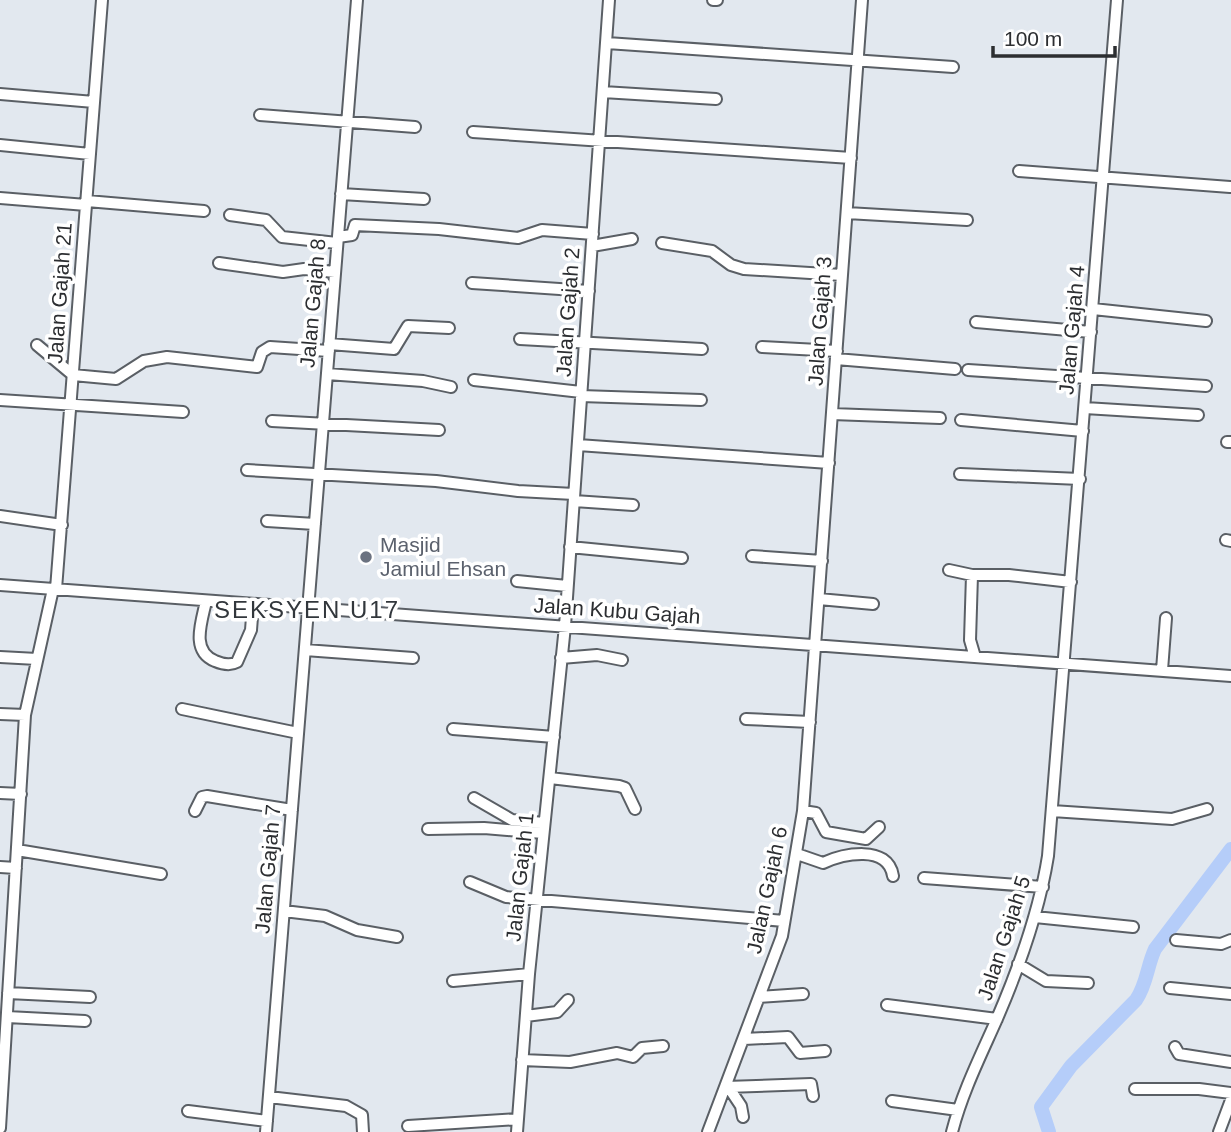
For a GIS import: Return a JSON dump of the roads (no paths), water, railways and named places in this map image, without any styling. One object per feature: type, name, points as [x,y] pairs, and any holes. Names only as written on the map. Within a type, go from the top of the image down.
[{"type":"street","name":"Jalan Gajah 21","points":[[0,1128],[25,715],[55,589],[62,525],[102,0]]},
{"type":"street","name":"Jalan Gajah 8","points":[[308,609],[356,0]]},
{"type":"street","name":"Jalan Gajah 2","points":[[565,626],[610,0]]},
{"type":"street","name":"Jalan Gajah 3","points":[[816,645],[862,0]]},
{"type":"street","name":"Jalan Gajah 4","points":[[1065,663],[1118,0]]},
{"type":"street","points":[[607,43],[953,67]]},
{"type":"street","points":[[603,92],[716,99]]},
{"type":"street","points":[[0,94],[94,102]]},
{"type":"street","points":[[260,116],[415,127]]},
{"type":"street","points":[[473,132],[851,158]]},
{"type":"street","points":[[0,145],[90,154]]},
{"type":"street","points":[[1019,171],[1103,180],[1230,187]]},
{"type":"street","points":[[341,194],[424,199]]},
{"type":"street","points":[[0,198],[204,211]]},
{"type":"street","points":[[847,213],[967,219]]},
{"type":"street","points":[[230,215],[266,220],[282,237],[338,235],[355,225],[439,229],[518,239],[542,230],[592,240],[632,239]]},
{"type":"street","points":[[662,243],[712,251],[731,265],[744,269],[842,275]]},
{"type":"street","points":[[219,263],[283,272],[304,269],[335,272]]},
{"type":"street","points":[[472,283],[589,292]]},
{"type":"street","points":[[1093,309],[1206,321]]},
{"type":"street","points":[[976,322],[1091,332]]},
{"type":"street","points":[[37,345],[73,375],[120,377],[155,358],[257,367],[262,352],[270,347],[394,349],[408,326],[449,328]]},
{"type":"street","points":[[520,339],[702,349]]},
{"type":"street","points":[[762,347],[955,369]]},
{"type":"street","points":[[968,370],[1206,386]]},
{"type":"street","points":[[327,373],[423,381],[451,387]]},
{"type":"street","points":[[474,380],[581,394],[701,400]]},
{"type":"street","points":[[0,400],[183,412]]},
{"type":"street","points":[[1085,408],[1198,415]]},
{"type":"street","points":[[832,414],[940,418]]},
{"type":"street","points":[[961,420],[1083,431]]},
{"type":"street","points":[[272,421],[439,430]]},
{"type":"street","points":[[578,445],[829,463]]},
{"type":"street","points":[[247,470],[436,481],[633,505]]},
{"type":"street","points":[[960,474],[1080,479]]},
{"type":"street","points":[[0,516],[62,525]]},
{"type":"street","points":[[267,521],[315,524]]},
{"type":"street","points":[[570,547],[682,558]]},
{"type":"street","points":[[752,556],[822,561]]},
{"type":"street","points":[[949,570],[972,575],[992,574],[1071,582]]},
{"type":"street","points":[[972,575],[970,640],[975,657]]},
{"type":"street","points":[[517,581],[567,586]]},
{"type":"street","name":"Jalan Kubu Gajah","points":[[0,585],[1231,676]]},
{"type":"street","points":[[819,599],[873,604]]},
{"type":"street","points":[[206,601],[199,638],[201,649],[208,658],[232,665],[237,662],[249,635],[253,604]]},
{"type":"street","name":"Jalan Gajah 7","points":[[267,1127],[308,609]]},
{"type":"street","points":[[1162,670],[1166,618]]},
{"type":"street","name":"Jalan Gajah 1","points":[[517,1132],[529,974],[565,626]]},
{"type":"street","name":"Jalan Gajah 6","points":[[708,1132],[727,1087],[784,921],[803,811],[816,645]]},
{"type":"street","points":[[305,650],[413,658]]},
{"type":"street","points":[[561,658],[597,655],[622,660]]},
{"type":"street","points":[[0,657],[37,659]]},
{"type":"street","name":"Jalan Gajah 5","points":[[952,1132],[958,1110],[1018,964],[1043,887],[1065,663]]},
{"type":"street","points":[[182,709],[298,733]]},
{"type":"street","points":[[0,714],[25,715]]},
{"type":"street","points":[[746,719],[810,722]]},
{"type":"street","points":[[453,729],[554,737]]},
{"type":"street","points":[[550,778],[619,786],[625,789],[635,809]]},
{"type":"street","points":[[0,793],[20,794]]},
{"type":"street","points":[[195,811],[202,797],[206,796],[292,810]]},
{"type":"street","points":[[474,798],[512,820],[544,828]]},
{"type":"street","points":[[1052,811],[1172,819],[1207,809]]},
{"type":"street","points":[[803,811],[816,813],[826,832],[839,836],[866,839],[879,827]]},
{"type":"street","points":[[428,830],[544,828]]},
{"type":"street","points":[[17,850],[161,874]]},
{"type":"street","points":[[797,853],[818,863],[839,855],[881,857],[889,864],[893,876]]},
{"type":"street","points":[[0,867],[16,868]]},
{"type":"street","points":[[924,878],[1043,887]]},
{"type":"street","points":[[470,882],[499,895],[784,921]]},
{"type":"street","points":[[284,911],[325,916],[357,930],[397,937]]},
{"type":"street","points":[[1035,917],[1133,927]]},
{"type":"street","points":[[1176,940],[1221,944],[1231,940]]},
{"type":"street","points":[[1018,964],[1046,981],[1088,983]]},
{"type":"street","points":[[453,981],[529,974]]},
{"type":"street","points":[[1170,988],[1231,995]]},
{"type":"street","points":[[8,993],[90,997]]},
{"type":"street","points":[[759,997],[803,994]]},
{"type":"street","points":[[526,1016],[557,1012],[568,1000]]},
{"type":"street","points":[[887,1005],[997,1019]]},
{"type":"street","points":[[5,1011],[85,1021]]},
{"type":"street","points":[[744,1039],[789,1037],[800,1053],[825,1051]]},
{"type":"street","points":[[522,1060],[570,1062],[617,1053],[634,1057],[642,1048],[663,1046]]},
{"type":"street","points":[[1175,1047],[1178,1054],[1231,1062]]},
{"type":"street","points":[[727,1087],[811,1084],[813,1096]]},
{"type":"street","points":[[727,1087],[741,1106],[743,1117]]},
{"type":"street","points":[[1135,1089],[1199,1089],[1231,1093]]},
{"type":"street","points":[[269,1097],[345,1106],[362,1115],[363,1132]]},
{"type":"street","points":[[1222,1130],[1231,1100]]},
{"type":"street","points":[[892,1101],[958,1110]]},
{"type":"street","points":[[188,1111],[267,1127]]},
{"type":"street","points":[[408,1126],[518,1119]]},
{"type":"waterway","points":[[1049,1132],[1041,1107],[1071,1066],[1136,1000],[1155,949],[1231,849]]},
{"type":"place","name":"Masjid Jamiul Ehsan","points":[[366,557]]},
{"type":"district","name":"SEKSYEN U17","points":[[307,610]]}]
